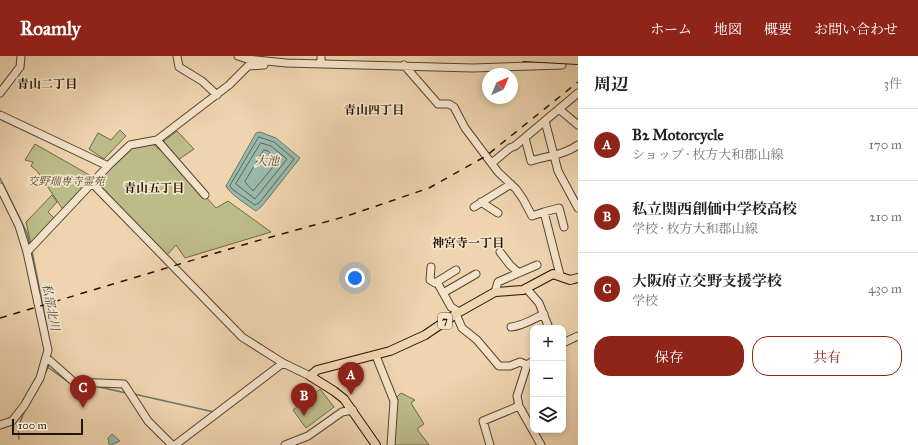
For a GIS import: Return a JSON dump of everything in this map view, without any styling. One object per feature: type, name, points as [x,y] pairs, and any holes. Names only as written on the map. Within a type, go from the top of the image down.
[{"type":"highway","points":[[523,56],[578,59]]},
{"type":"main road","name":"7","points":[[310,376],[317,370],[376,356],[425,335],[457,313],[495,292],[518,291],[553,274],[560,275],[570,280],[578,278]]},
{"type":"main road","points":[[310,376],[334,391],[353,410],[376,445]]},
{"type":"street","points":[[0,94],[20,67],[21,56]]},
{"type":"street","points":[[178,56],[179,67],[202,82],[217,95]]},
{"type":"street","points":[[238,56],[247,60],[321,64],[473,68],[562,65]]},
{"type":"street","points":[[321,64],[322,56]]},
{"type":"street","points":[[27,252],[108,166],[130,145],[157,140],[217,95],[248,66],[278,66],[286,63]]},
{"type":"street","points":[[404,65],[438,104],[449,104],[454,107],[465,128],[498,172],[511,184],[523,199],[532,216],[559,208],[564,227]]},
{"type":"street","points":[[492,163],[525,138],[578,93]]},
{"type":"street","points":[[559,109],[578,125]]},
{"type":"street","points":[[0,115],[108,166]]},
{"type":"street","points":[[544,121],[552,155],[558,171],[578,208]]},
{"type":"street","points":[[525,138],[532,161],[570,151],[578,145]]},
{"type":"street","points":[[157,140],[205,195]]},
{"type":"street","points":[[92,183],[242,337],[283,363],[310,376]]},
{"type":"street","points":[[474,207],[511,184]]},
{"type":"street","points":[[0,187],[19,226],[27,252],[49,360],[24,406],[12,421],[0,425]]},
{"type":"street","points":[[481,202],[498,213]]},
{"type":"street","points":[[544,212],[560,275]]},
{"type":"street","points":[[500,252],[510,265],[519,273]]},
{"type":"street","points":[[495,292],[498,282],[537,265]]},
{"type":"street","points":[[431,267],[430,280],[432,282],[437,282],[456,270]]},
{"type":"street","points":[[443,293],[476,274]]},
{"type":"street","points":[[437,282],[451,307],[457,313],[462,328],[478,340],[499,366],[510,366],[520,362],[530,363],[517,396],[519,406],[541,445]]},
{"type":"street","points":[[526,288],[539,303],[548,325]]},
{"type":"street","points":[[512,327],[519,326],[524,322],[544,314]]},
{"type":"street","points":[[566,342],[578,336]]},
{"type":"street","points":[[376,356],[394,401],[391,445]]},
{"type":"street","points":[[49,360],[74,382],[124,384],[148,421],[174,445],[283,363]]},
{"type":"street","points":[[490,445],[483,421],[519,406]]},
{"type":"street","points":[[285,445],[308,436],[342,412],[353,410]]},
{"type":"green space","points":[[120,130],[126,136],[104,159],[89,149],[98,133],[111,140]]},
{"type":"green space","points":[[177,131],[194,149],[178,160],[160,141],[162,139],[164,141]]},
{"type":"green space","name":"交野瑞専寺霊苑","points":[[35,144],[93,177],[64,211],[37,171],[31,166],[33,162],[25,160]]},
{"type":"green space","points":[[153,144],[172,160],[216,208],[228,201],[271,232],[185,258],[176,245],[167,255],[164,254],[101,187],[100,180],[106,171],[132,147]]},
{"type":"green space","points":[[52,195],[57,202],[48,212],[55,219],[31,244],[26,222]]},
{"type":"green space","points":[[320,389],[334,407],[306,428],[293,410]]},
{"type":"green space","points":[[401,393],[415,400],[411,403],[424,424],[417,429],[429,445],[392,445],[395,399]]},
{"type":"water","name":"大池","points":[[260,132],[276,138],[300,158],[262,206],[256,211],[235,196],[226,186],[256,133]]},
{"type":"water","points":[[112,434],[120,441],[111,445],[109,444],[108,438]]},
{"type":"waterway","name":"私部北川","points":[[0,178],[27,233],[30,245]]},
{"type":"waterway","name":"私部北川","points":[[32,251],[48,332]]},
{"type":"waterway","name":"私部北川","points":[[43,378],[50,363]]},
{"type":"waterway","points":[[49,368],[71,384]]},
{"type":"waterway","points":[[95,386],[126,393]]},
{"type":"waterway","points":[[134,394],[214,412]]},
{"type":"waterway","name":"私部北川","points":[[19,439],[20,423],[26,409]]},
{"type":"railway","points":[[0,318],[253,242],[347,216],[429,188],[486,156],[578,82]]},
{"type":"place","name":"B2 Motorcycle","points":[[351,395]]},
{"type":"place","name":"大阪府立交野支援学校","points":[[83,408]]},
{"type":"place","name":"私立関西創価中学校高校","points":[[304,416]]},
{"type":"district","name":"青山二丁目","points":[[47,84]]},
{"type":"district","name":"青山四丁目","points":[[374,110]]},
{"type":"district","name":"青山五丁目","points":[[154,188]]},
{"type":"district","name":"神宮寺一丁目","points":[[468,243]]}]
